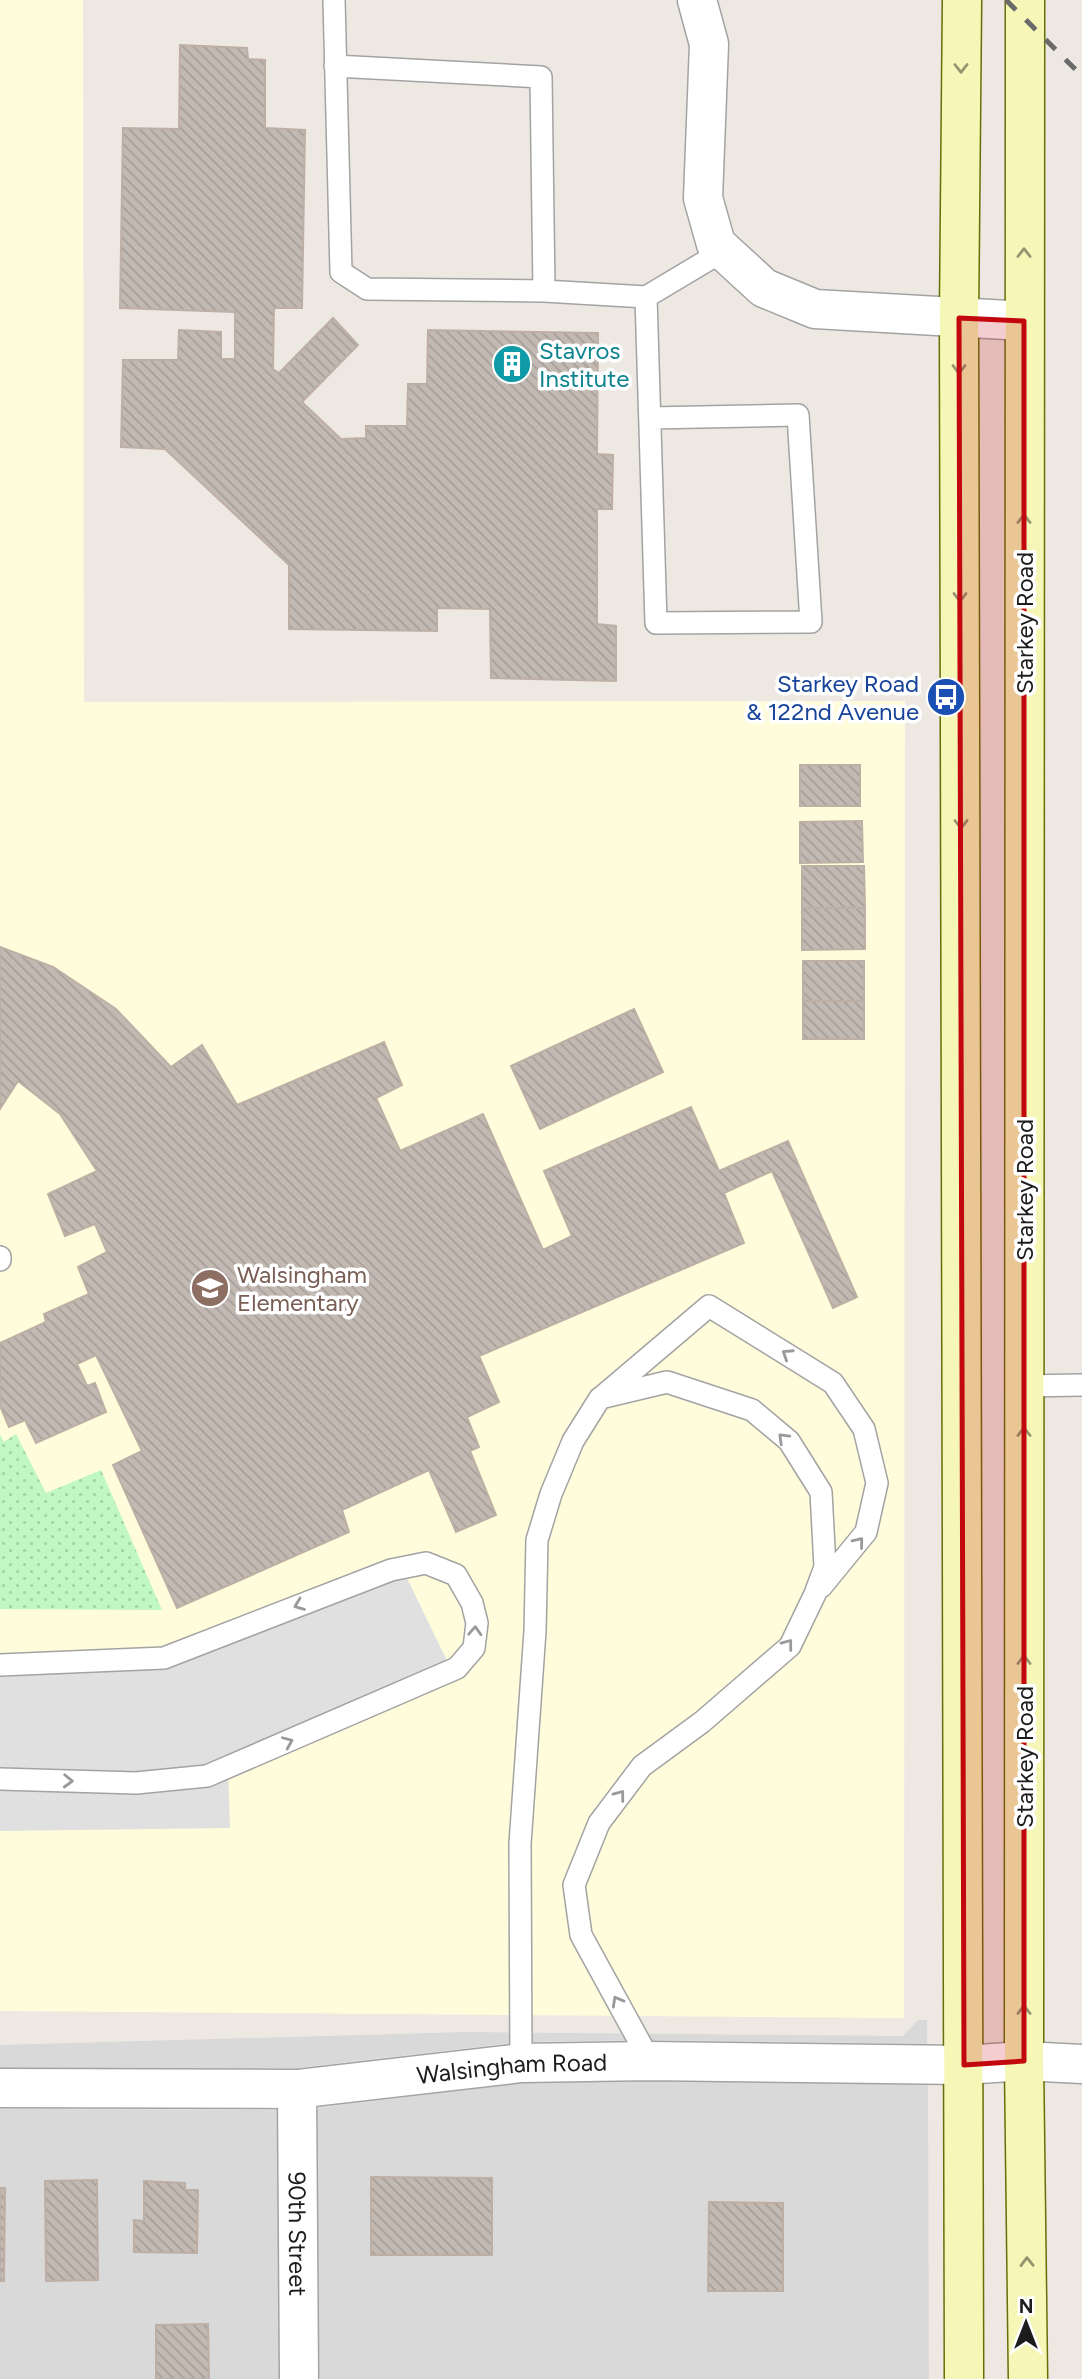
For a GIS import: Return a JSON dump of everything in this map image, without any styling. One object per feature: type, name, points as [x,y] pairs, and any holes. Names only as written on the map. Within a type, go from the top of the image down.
[{"type":"main road","points":[[962,0],[959,318],[964,2379]]},
{"type":"main road","name":"Starkey Road","points":[[1025,0],[1024,2061],[1028,2379]]},
{"type":"street","points":[[697,0],[709,44],[703,198],[716,244],[723,251],[764,288],[815,309],[1024,321]]},
{"type":"street","name":"Walsingham Road","points":[[0,2088],[297,2089],[521,2063],[650,2061],[964,2065],[1024,2061],[1082,2064]]},
{"type":"street","name":"90th Street","points":[[297,2089],[299,2379]]},
{"type":"lane","points":[[334,0],[341,272],[367,289],[544,291],[646,297],[723,251]]},
{"type":"lane","points":[[335,66],[541,77],[544,291]]},
{"type":"lane","points":[[646,297],[656,623],[811,622],[799,415],[650,418]]},
{"type":"lane","points":[[521,2063],[520,1844],[535,1631],[537,1540],[551,1494],[573,1441],[600,1398],[709,1306],[833,1383],[864,1429],[877,1483],[866,1532],[815,1594]]},
{"type":"lane","points":[[600,1398],[667,1382],[752,1410],[789,1441],[821,1492],[825,1567],[790,1646],[702,1722],[642,1766],[599,1823],[574,1885],[580,1935],[650,2061]]},
{"type":"lane","points":[[1024,1386],[1082,1385]]},
{"type":"lane","points":[[0,1665],[163,1658],[391,1570],[426,1563],[456,1575],[472,1603],[477,1623],[474,1648],[457,1668],[207,1776],[136,1783],[0,1779]]},
{"type":"highlighted area","points":[[959,318],[1024,321],[1024,2061],[964,2065]]},
{"type":"shaded area","points":[[0,0],[83,0],[84,702],[905,701],[904,2018],[0,2011]]},
{"type":"shaded area","points":[[402,1568],[452,1671],[228,1768],[230,1828],[0,1831],[0,1665],[164,1658]]},
{"type":"shaded area","points":[[918,2020],[927,2020],[927,2044],[650,2040],[521,2042],[296,2068],[0,2068],[0,2045],[467,2032],[903,2036]]},
{"type":"shaded area","points":[[650,2081],[928,2085],[929,2379],[317,2379],[316,2108],[522,2083]]},
{"type":"shaded area","points":[[0,2109],[279,2110],[281,2379],[0,2379]]},
{"type":"green space","points":[[16,1434],[46,1493],[101,1470],[162,1610],[0,1609],[0,1435],[4,1442]]},
{"type":"building","name":"Stavros Institute","points":[[180,45],[247,48],[248,59],[265,60],[265,128],[305,130],[302,308],[274,308],[273,369],[279,373],[333,318],[358,345],[302,402],[341,439],[366,438],[366,426],[407,426],[408,384],[427,384],[428,330],[598,333],[597,454],[613,455],[612,509],[597,509],[597,624],[616,626],[616,681],[491,678],[490,609],[437,608],[437,631],[289,629],[289,565],[165,449],[121,447],[123,360],[178,360],[179,330],[221,332],[221,359],[235,359],[235,312],[120,308],[123,128],[179,129]]},
{"type":"building","points":[[800,765],[860,765],[860,806],[800,806]]},
{"type":"building","points":[[862,821],[863,862],[800,863],[800,822]]},
{"type":"building","points":[[802,866],[864,866],[865,908],[802,908]]},
{"type":"building","points":[[802,908],[865,908],[865,949],[802,950]]},
{"type":"building","points":[[0,947],[53,967],[116,1009],[171,1067],[202,1045],[237,1105],[384,1042],[402,1085],[376,1098],[400,1151],[483,1114],[543,1250],[572,1236],[544,1171],[691,1107],[719,1171],[788,1141],[857,1297],[833,1308],[772,1171],[724,1193],[744,1243],[479,1356],[499,1402],[467,1417],[479,1447],[470,1451],[496,1515],[456,1532],[429,1470],[342,1510],[349,1532],[177,1608],[113,1465],[142,1451],[96,1355],[77,1364],[87,1386],[95,1383],[106,1412],[36,1443],[25,1420],[9,1427],[0,1406],[0,1343],[46,1322],[44,1314],[89,1294],[78,1267],[107,1252],[95,1224],[65,1236],[48,1194],[97,1171],[60,1114],[18,1081],[0,1109]]},
{"type":"building","points":[[803,961],[864,961],[864,1001],[803,1001]]},
{"type":"building","points":[[803,1001],[864,1001],[864,1039],[803,1039]]},
{"type":"building","points":[[634,1009],[663,1072],[540,1129],[511,1066]]},
{"type":"building","points":[[371,2177],[492,2178],[492,2255],[371,2255]]},
{"type":"building","points":[[97,2180],[98,2280],[46,2281],[45,2181]]},
{"type":"building","points":[[144,2181],[185,2183],[185,2190],[198,2190],[197,2253],[134,2252],[134,2220],[144,2221]]},
{"type":"building","points":[[0,2188],[5,2188],[4,2281],[0,2281]]},
{"type":"building","points":[[709,2202],[783,2203],[783,2291],[708,2291]]},
{"type":"building","points":[[208,2324],[209,2379],[156,2379],[156,2325]]},
{"type":"railway","points":[[1006,0],[1082,76]]},
{"type":"place","name":"Stavros Institute","points":[[512,364]]},
{"type":"place","name":"Starkey Road & 122nd Avenue","points":[[946,697]]},
{"type":"place","name":"Walsingham Elementary","points":[[210,1288]]}]
